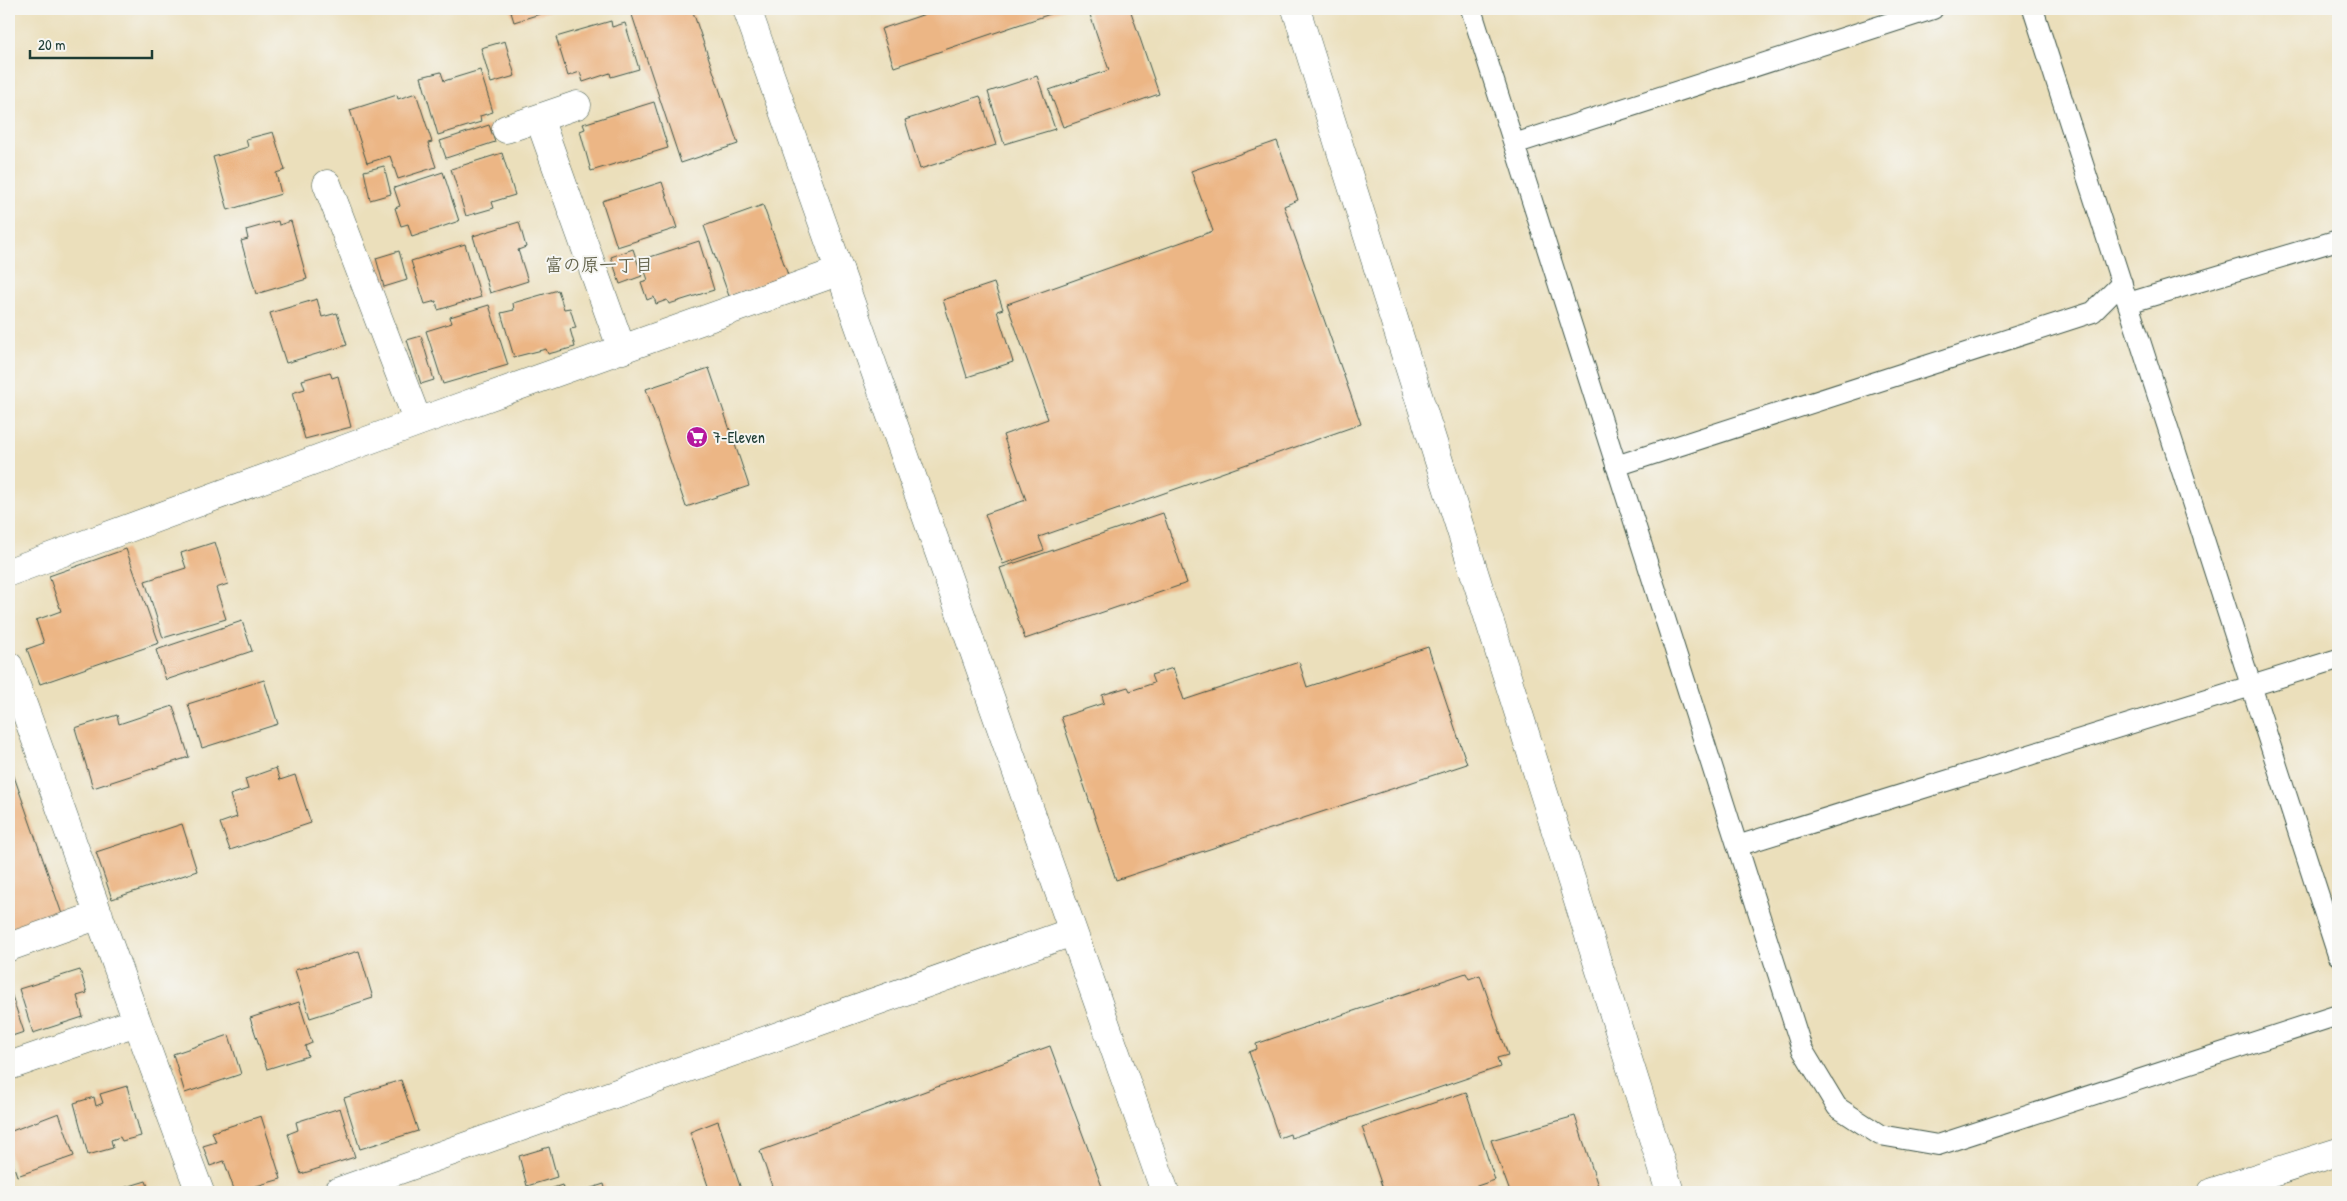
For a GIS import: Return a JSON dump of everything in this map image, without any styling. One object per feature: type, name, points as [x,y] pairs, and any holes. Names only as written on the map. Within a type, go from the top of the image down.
[{"type":"street","points":[[748,9],[1165,1192]]},
{"type":"street","points":[[1296,9],[1670,1192]]},
{"type":"street","points":[[506,129],[577,105]]},
{"type":"street","points":[[539,118],[622,350]]},
{"type":"street","points":[[328,184],[418,422]]},
{"type":"street","points":[[9,572],[418,422],[840,271]]},
{"type":"street","points":[[9,666],[136,1022],[200,1192]]},
{"type":"street","points":[[9,947],[99,915]]},
{"type":"street","points":[[337,1192],[1072,932]]},
{"type":"street","points":[[9,1066],[136,1022]]},
{"type":"street","points":[[2212,1192],[2338,1152]]},
{"type":"lane","points":[[1471,9],[1802,1049],[1837,1107],[1880,1135],[1938,1145],[2338,1015]]},
{"type":"lane","points":[[1514,144],[1933,9]]},
{"type":"lane","points":[[2033,9],[2338,955]]},
{"type":"lane","points":[[2128,303],[2338,240]]},
{"type":"lane","points":[[1616,466],[2093,312],[2122,283]]},
{"type":"lane","points":[[1737,846],[2338,659]]},
{"type":"building","points":[[510,9],[556,9],[514,22]]},
{"type":"building","points":[[630,9],[692,9],[738,144],[681,163]]},
{"type":"building","points":[[940,9],[1065,9],[894,67],[881,29]]},
{"type":"building","points":[[1088,9],[1130,9],[1159,94],[1063,127],[1049,90],[1109,70]]},
{"type":"building","points":[[611,21],[612,27],[625,23],[639,69],[611,77],[610,73],[583,82],[580,72],[568,76],[556,37]]},
{"type":"building","points":[[505,41],[515,76],[491,83],[481,48]]},
{"type":"building","points":[[480,70],[493,112],[480,116],[481,122],[438,135],[421,77],[441,72],[444,81]]},
{"type":"building","points":[[1037,76],[1055,129],[1004,144],[988,92]]},
{"type":"building","points":[[416,93],[432,142],[428,143],[436,167],[398,179],[390,156],[367,163],[350,110],[397,95],[398,99]]},
{"type":"building","points":[[980,96],[996,145],[920,169],[905,120]]},
{"type":"building","points":[[654,102],[668,148],[591,171],[580,131],[585,129],[583,124]]},
{"type":"building","points":[[489,125],[495,142],[446,158],[440,141]]},
{"type":"building","points":[[273,132],[285,170],[276,173],[281,194],[228,210],[213,157],[248,147],[246,139]]},
{"type":"building","points":[[1277,141],[1298,200],[1284,206],[1361,424],[1039,537],[1044,550],[1003,564],[985,514],[1026,500],[1003,435],[1048,419],[1007,304],[1213,231],[1191,171]]},
{"type":"building","points":[[502,153],[515,195],[492,202],[494,208],[466,216],[451,169]]},
{"type":"building","points":[[384,166],[391,194],[370,200],[364,171]]},
{"type":"building","points":[[443,172],[459,221],[412,237],[408,224],[401,226],[395,208],[400,206],[394,188]]},
{"type":"building","points":[[662,182],[677,228],[617,247],[602,201]]},
{"type":"building","points":[[763,205],[788,275],[729,296],[704,226]]},
{"type":"building","points":[[278,221],[279,225],[291,221],[307,279],[256,294],[241,241],[248,239],[246,230]]},
{"type":"building","points":[[519,222],[526,247],[518,250],[528,281],[490,293],[473,236]]},
{"type":"building","points":[[699,241],[714,290],[669,304],[667,300],[656,304],[654,297],[647,300],[641,282],[648,280],[641,260]]},
{"type":"building","points":[[465,244],[481,297],[438,310],[436,301],[425,304],[411,261]]},
{"type":"building","points":[[633,249],[642,276],[620,284],[611,257]]},
{"type":"building","points":[[399,251],[407,280],[384,287],[376,258]]},
{"type":"building","points":[[994,283],[1003,309],[997,311],[1013,362],[967,377],[943,300]]},
{"type":"building","points":[[558,290],[564,309],[570,308],[576,328],[570,329],[575,347],[548,354],[546,349],[514,357],[501,313],[514,310],[513,303]]},
{"type":"building","points":[[317,299],[322,317],[337,313],[347,345],[286,363],[270,313]]},
{"type":"building","points":[[489,305],[508,365],[443,384],[426,331],[452,323],[450,317]]},
{"type":"building","points":[[421,336],[434,380],[421,384],[407,340]]},
{"type":"building","name":"7-Eleven","points":[[709,368],[749,486],[686,507],[646,389]]},
{"type":"building","points":[[330,372],[332,378],[338,376],[351,427],[305,439],[292,393],[305,389],[302,380]]},
{"type":"building","points":[[1163,513],[1187,583],[1025,639],[1000,568]]},
{"type":"building","points":[[215,542],[228,584],[216,588],[226,619],[163,638],[145,581],[186,568],[181,553]]},
{"type":"building","points":[[126,549],[159,643],[40,684],[27,649],[44,643],[36,620],[61,611],[49,576]]},
{"type":"building","points":[[242,621],[252,651],[166,680],[156,650]]},
{"type":"building","points":[[1428,647],[1467,764],[1116,880],[1061,717],[1104,703],[1102,695],[1128,687],[1130,691],[1154,683],[1151,675],[1173,668],[1184,700],[1299,662],[1307,687]]},
{"type":"building","points":[[264,680],[278,724],[202,748],[188,704]]},
{"type":"building","points":[[173,706],[189,757],[93,788],[75,728],[117,715],[119,724]]},
{"type":"building","points":[[9,762],[63,917],[9,935]]},
{"type":"building","points":[[276,768],[280,780],[295,775],[311,823],[230,850],[220,823],[237,817],[230,795],[248,789],[245,779]]},
{"type":"building","points":[[182,824],[197,871],[112,899],[96,852]]},
{"type":"building","points":[[359,951],[373,998],[310,1018],[295,970]]},
{"type":"building","points":[[80,970],[87,993],[77,996],[83,1017],[33,1033],[19,989]]},
{"type":"building","points":[[1466,973],[1469,979],[1480,975],[1508,1055],[1497,1058],[1500,1067],[1291,1138],[1290,1134],[1279,1138],[1249,1052],[1257,1049],[1256,1044]]},
{"type":"building","points":[[9,987],[24,1032],[9,1037]]},
{"type":"building","points":[[299,1002],[312,1043],[305,1046],[308,1056],[267,1069],[250,1018]]},
{"type":"building","points":[[229,1035],[241,1074],[185,1093],[173,1054]]},
{"type":"building","points":[[1050,1046],[1104,1192],[774,1192],[760,1151]]},
{"type":"building","points":[[401,1080],[418,1131],[360,1149],[344,1098]]},
{"type":"building","points":[[127,1086],[141,1136],[122,1141],[120,1137],[111,1140],[113,1148],[88,1155],[74,1103],[94,1097],[96,1106],[103,1103],[100,1094]]},
{"type":"building","points":[[1466,1092],[1495,1180],[1459,1192],[1384,1192],[1362,1127]]},
{"type":"building","points":[[340,1108],[355,1157],[301,1174],[288,1134],[298,1130],[296,1122]]},
{"type":"building","points":[[59,1113],[74,1156],[17,1176],[9,1152],[9,1132]]},
{"type":"building","points":[[261,1116],[281,1179],[235,1192],[224,1161],[210,1166],[203,1146],[216,1142],[212,1132]]},
{"type":"building","points":[[1575,1116],[1600,1192],[1510,1192],[1491,1140]]},
{"type":"building","points":[[718,1121],[742,1192],[710,1192],[690,1132]]},
{"type":"building","points":[[549,1147],[557,1177],[527,1186],[519,1156]]},
{"type":"building","points":[[146,1181],[150,1192],[110,1192]]},
{"type":"building","points":[[604,1184],[606,1192],[579,1192]]},
{"type":"building","points":[[562,1185],[564,1192],[541,1192]]},
{"type":"place","name":"7-Eleven","points":[[697,437]]},
{"type":"district","name":"富の原一丁目","points":[[599,264]]}]
